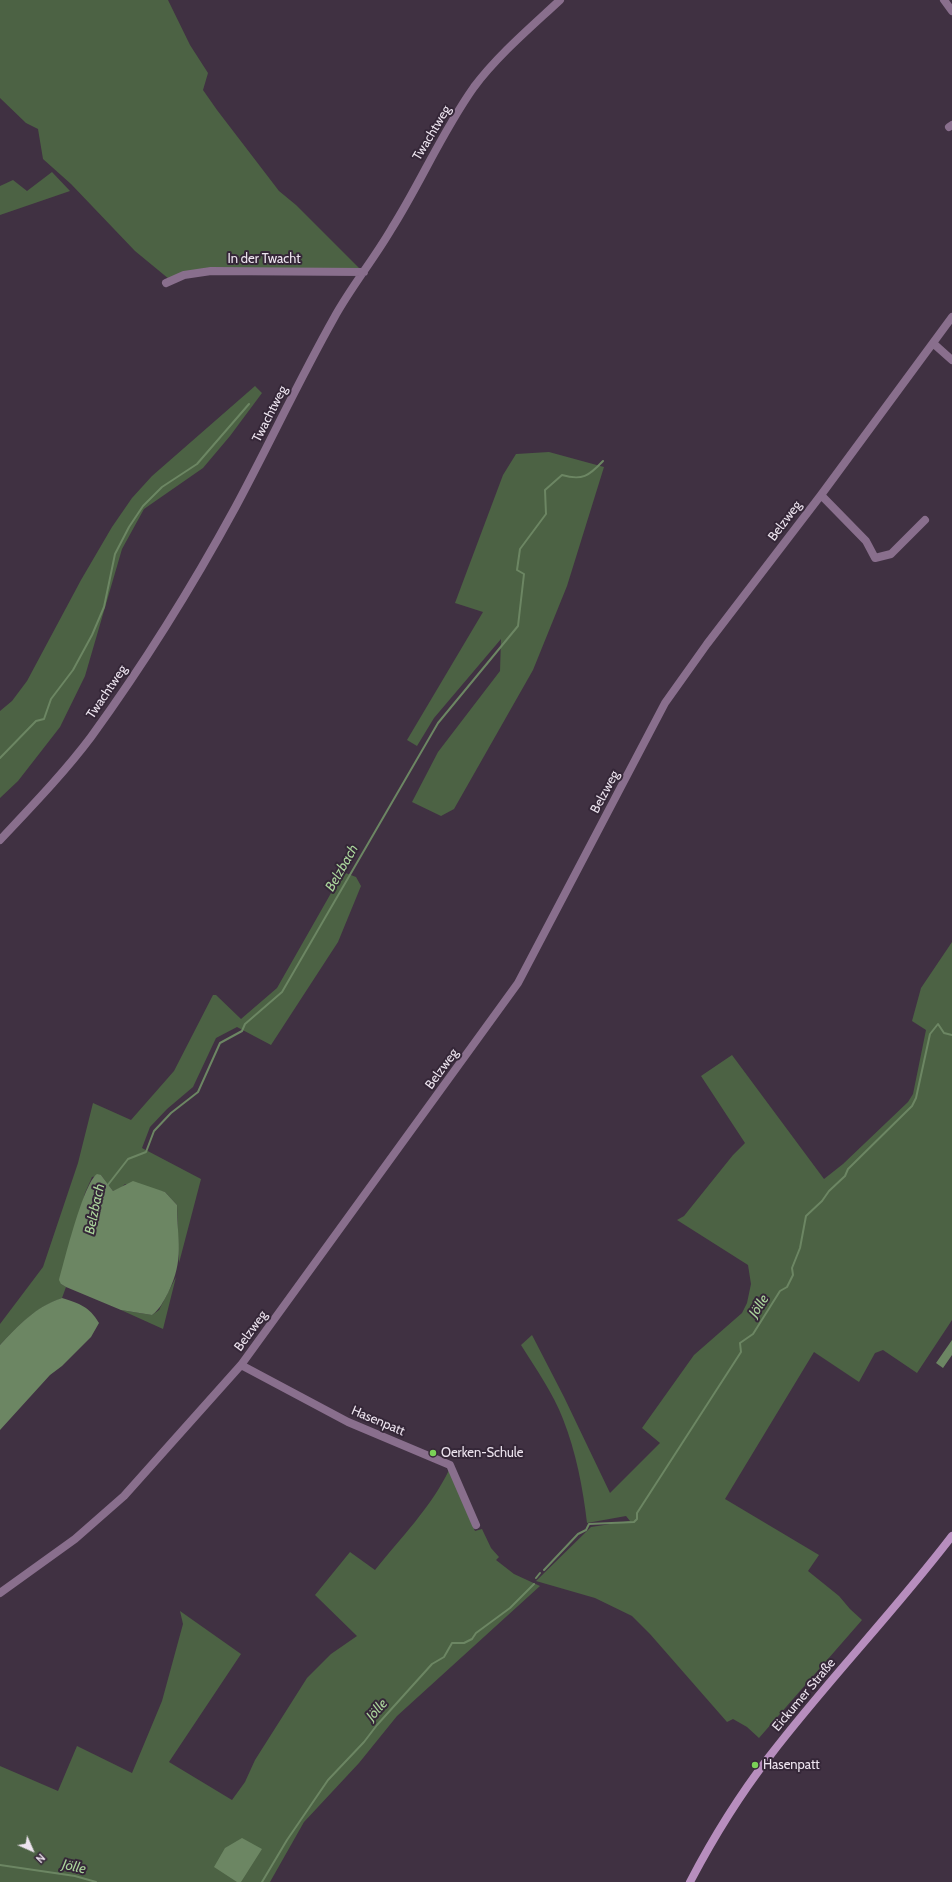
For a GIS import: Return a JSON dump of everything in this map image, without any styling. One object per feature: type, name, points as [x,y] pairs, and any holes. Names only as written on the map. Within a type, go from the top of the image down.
[{"type":"main road","name":"Eickumer Straße","points":[[690,1882],[720,1830],[769,1757],[829,1683],[898,1604],[952,1536]]},
{"type":"street","name":"Twachtweg","points":[[0,840],[46,791],[90,738],[175,611],[234,510],[335,316],[394,226],[438,145],[473,89],[485,73],[511,46],[560,0]]},
{"type":"street","points":[[944,0],[952,11]]},
{"type":"street","name":"In der Twacht","points":[[166,284],[184,275],[211,271],[364,272]]},
{"type":"street","name":"Belzweg","points":[[0,1593],[75,1539],[124,1496],[241,1365],[506,1001],[527,967],[664,703],[952,318]]},
{"type":"street","points":[[934,344],[952,360]]},
{"type":"street","points":[[821,495],[866,541],[875,558],[891,554],[925,520]]},
{"type":"street","name":"Hasenpatt","points":[[241,1365],[348,1422],[450,1465],[476,1525]]},
{"type":"shaded area","points":[[0,0],[168,0],[190,45],[208,73],[203,90],[217,110],[279,191],[296,205],[359,268],[211,268],[169,279],[135,251],[71,184],[43,159],[38,129],[26,123],[0,98]]},
{"type":"shaded area","points":[[52,172],[70,191],[0,215],[0,186],[13,180],[27,191]]},
{"type":"shaded area","points":[[255,386],[262,393],[230,436],[203,468],[144,509],[122,549],[85,676],[60,727],[18,781],[0,798],[0,711],[12,701],[27,681],[81,580],[112,527],[132,498],[152,476]]},
{"type":"shaded area","points":[[549,452],[604,467],[567,586],[533,670],[454,809],[441,816],[412,802],[438,752],[500,671],[501,639],[434,718],[417,746],[407,740],[483,612],[455,603],[503,475],[516,454]]},
{"type":"shaded area","points":[[343,872],[356,877],[361,886],[338,942],[271,1045],[237,1027],[216,1038],[193,1087],[167,1109],[150,1127],[142,1148],[201,1179],[179,1263],[177,1205],[165,1192],[125,1184],[121,1188],[113,1191],[101,1175],[92,1177],[85,1193],[61,1284],[66,1287],[62,1298],[52,1302],[28,1317],[0,1345],[0,1324],[43,1267],[78,1163],[93,1103],[131,1120],[174,1071],[213,995],[216,995],[241,1019],[277,988]]},
{"type":"shaded area","points":[[952,942],[952,1320],[917,1373],[883,1350],[875,1353],[859,1382],[814,1352],[725,1499],[819,1555],[808,1571],[839,1596],[862,1620],[759,1738],[747,1727],[733,1719],[727,1722],[650,1634],[632,1616],[595,1598],[536,1581],[591,1527],[630,1521],[626,1516],[587,1523],[572,1444],[563,1419],[549,1390],[521,1345],[532,1335],[564,1397],[610,1493],[660,1443],[642,1428],[694,1355],[742,1313],[747,1303],[751,1284],[748,1265],[677,1220],[684,1216],[733,1155],[745,1143],[701,1076],[732,1055],[824,1179],[843,1164],[908,1102],[913,1094],[926,1030],[912,1021],[921,988]]},
{"type":"shaded area","points":[[176,1277],[163,1329],[121,1310],[152,1315],[159,1310]]},
{"type":"shaded area","points":[[449,1470],[475,1531],[482,1529],[491,1548],[499,1557],[496,1560],[514,1574],[540,1586],[397,1716],[359,1763],[304,1822],[270,1882],[0,1882],[0,1766],[58,1791],[77,1746],[132,1773],[162,1701],[183,1624],[180,1611],[241,1654],[169,1762],[232,1800],[245,1782],[255,1760],[307,1678],[331,1654],[357,1636],[315,1595],[350,1552],[375,1570],[425,1509]]},
{"type":"water","points":[[97,1174],[101,1175],[113,1191],[133,1181],[165,1192],[177,1205],[179,1249],[177,1270],[163,1302],[152,1315],[121,1310],[66,1287],[61,1284],[59,1280],[80,1206],[86,1192]]},
{"type":"water","points":[[62,1298],[84,1306],[92,1313],[99,1323],[91,1337],[62,1366],[50,1375],[0,1430],[0,1345],[28,1317],[44,1306]]},
{"type":"water","points":[[952,1340],[952,1355],[943,1368],[936,1363]]},
{"type":"water","points":[[242,1838],[262,1849],[241,1882],[237,1882],[214,1867],[225,1848]]},
{"type":"waterway","points":[[0,758],[36,721],[44,719],[51,699],[73,670],[92,635],[104,607],[115,554],[129,527],[143,506],[162,487],[197,464],[249,404]]},
{"type":"waterway","name":"Belzbach","points":[[107,1186],[128,1159],[146,1152],[154,1131],[171,1113],[198,1092],[220,1043],[242,1031],[245,1024],[282,992],[438,723],[518,626],[524,574],[517,570],[520,549],[546,514],[545,490],[562,475],[569,477],[585,476],[603,461]]},
{"type":"waterway","name":"Jölle","points":[[544,1570],[578,1534],[586,1530],[589,1524],[634,1522],[637,1519],[637,1513],[741,1352],[740,1343],[753,1334],[780,1291],[787,1287],[793,1275],[792,1268],[800,1248],[806,1216],[845,1176],[848,1169],[912,1106],[916,1098],[930,1034],[938,1024],[944,1033],[952,1035]]},
{"type":"waterway","name":"Jölle","points":[[536,1578],[540,1573]]},
{"type":"waterway","name":"Jölle","points":[[262,1882],[287,1840],[328,1780],[364,1742],[377,1725],[432,1664],[444,1657],[452,1643],[464,1643],[472,1639],[476,1633],[510,1608],[534,1584]]},
{"type":"waterway","name":"Jölle","points":[[0,1865],[75,1876],[96,1882]]},
{"type":"place","name":"Oerken-Schule","points":[[433,1453]]},
{"type":"place","name":"Hasenpatt","points":[[755,1765]]}]
